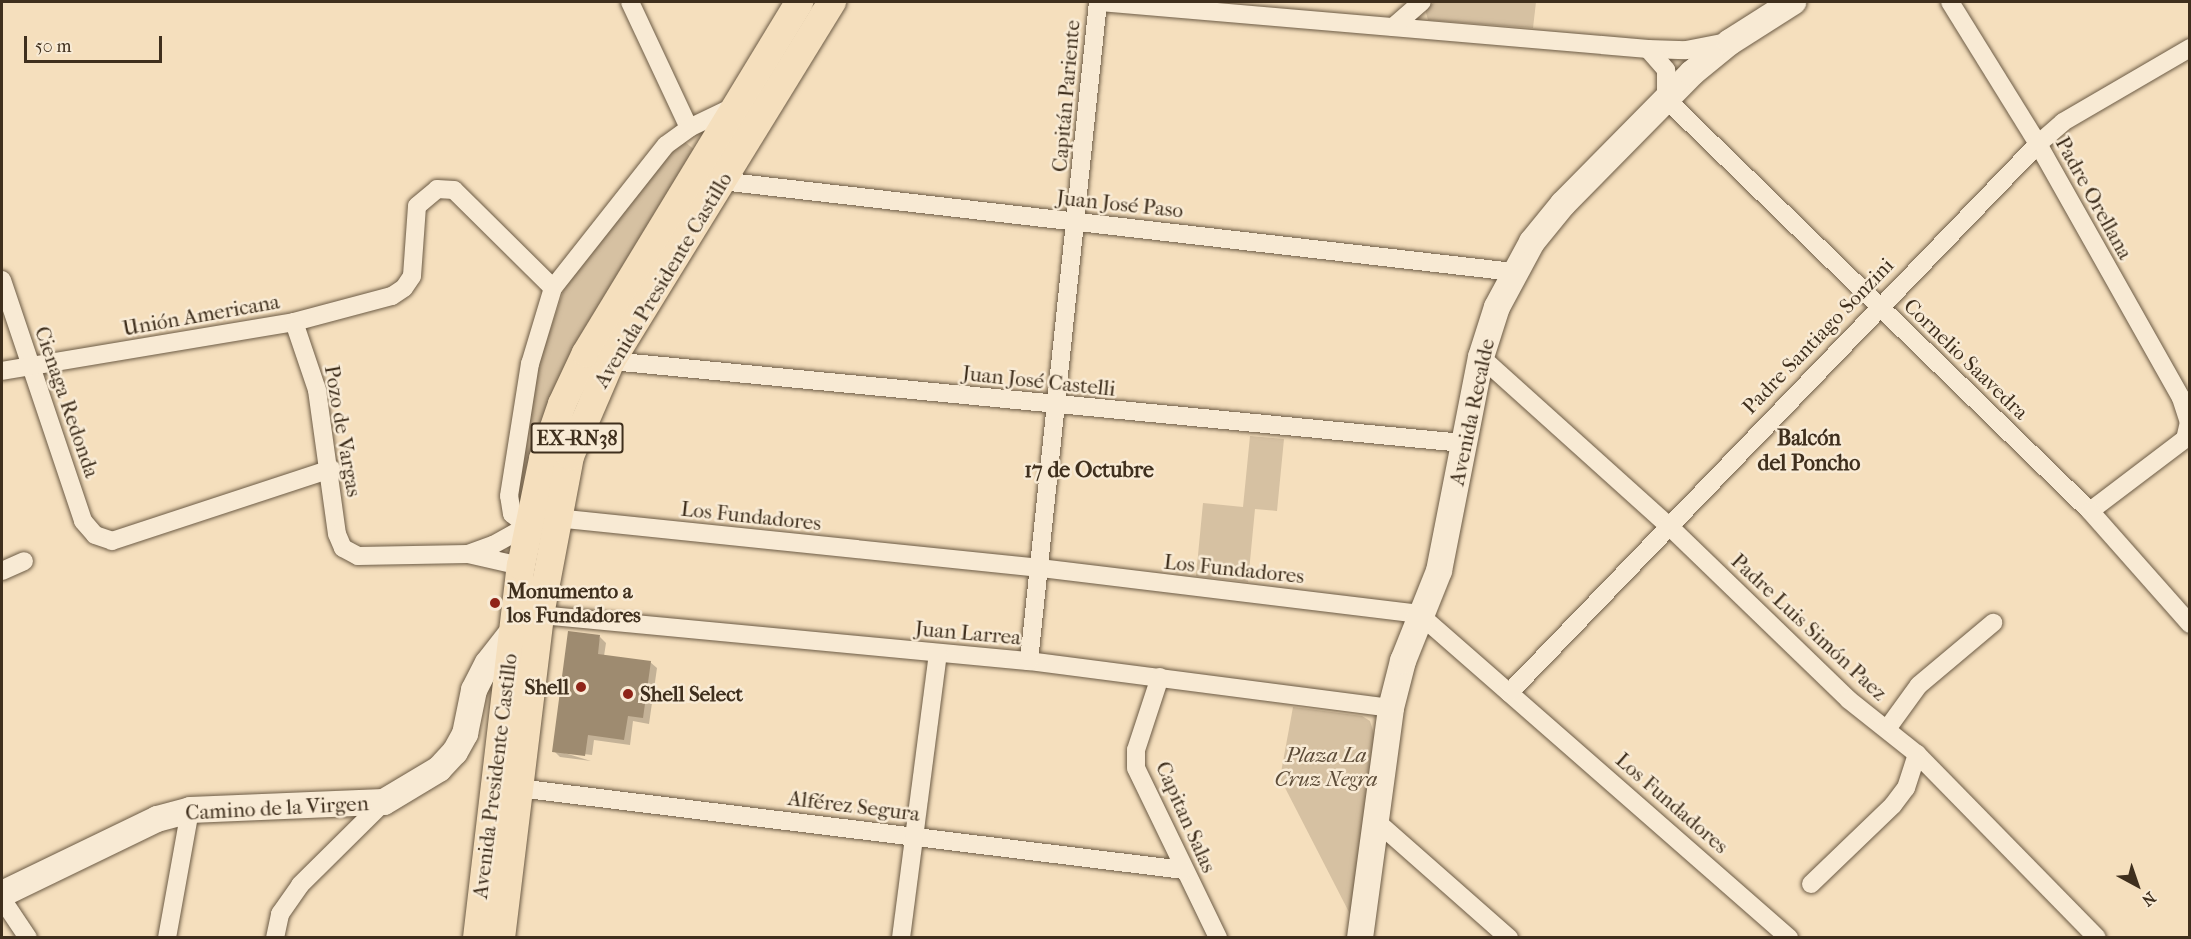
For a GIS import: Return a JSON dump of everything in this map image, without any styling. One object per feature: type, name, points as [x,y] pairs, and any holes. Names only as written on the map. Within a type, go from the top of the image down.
[{"type":"main road","name":"Avenida Presidente Castillo","points":[[477,938],[512,632],[527,526],[562,404],[586,353],[799,2]]},
{"type":"main road","name":"Avenida Presidente Castillo","points":[[501,938],[540,615],[555,518],[570,456],[611,361],[832,2]]},
{"type":"street","points":[[630,2],[689,128]]},
{"type":"street","points":[[1099,2],[1648,49],[1686,50],[1730,42]]},
{"type":"street","name":"Capitán Pariente","points":[[1029,661],[1058,406],[1099,2]]},
{"type":"street","points":[[1393,27],[1422,2]]},
{"type":"street","name":"Avenida Recalde","points":[[1360,938],[1391,708],[1419,614],[1438,571],[1450,528],[1463,443],[1481,357],[1513,272],[1563,204],[1666,99],[1730,42],[1793,2]]},
{"type":"street","name":"Padre Orellana","points":[[1950,2],[2038,144],[2181,398],[2190,422]]},
{"type":"street","name":"Padre Santiago Sonzini","points":[[1509,693],[1879,305],[2038,144],[2062,122],[2190,48]]},
{"type":"street","points":[[1648,49],[1666,70],[1666,99]]},
{"type":"street","name":"Cornelio Saavedra","points":[[1666,99],[2090,511],[2190,624]]},
{"type":"street","points":[[468,554],[493,545],[527,526],[512,514],[509,496],[530,364],[553,288],[666,145],[689,128],[738,105]]},
{"type":"street","name":"Juan José Paso","points":[[721,181],[1513,272]]},
{"type":"street","name":"Unión Americana","points":[[2,371],[32,368],[294,322],[392,296],[404,288],[412,276],[417,206],[429,193],[446,189],[454,190],[553,288]]},
{"type":"street","name":"Cienaga Redonda","points":[[2,280],[83,521],[94,535],[112,541],[331,469]]},
{"type":"street","name":"Pozo de Vargas","points":[[294,322],[317,390],[331,469],[337,534],[344,549],[358,556],[468,554]]},
{"type":"street","name":"Padre Luis Simón Paez","points":[[1481,357],[1669,526],[1849,700],[1917,754],[2097,938]]},
{"type":"street","name":"Juan José Castelli","points":[[611,361],[1058,406],[1463,443]]},
{"type":"street","points":[[2090,511],[2185,439],[2190,422]]},
{"type":"street","name":"Los Fundadores","points":[[555,518],[1040,568],[1419,614],[1789,938]]},
{"type":"street","points":[[468,554],[521,566]]},
{"type":"street","points":[[2,572],[24,561]]},
{"type":"street","name":"Juan Larrea","points":[[540,615],[1029,661],[1391,708]]},
{"type":"street","points":[[1887,729],[1919,685],[1993,623]]},
{"type":"street","name":"Camino de la Virgen","points":[[2,894],[157,819],[190,810],[384,802],[439,769],[456,752],[465,734],[474,690],[488,663],[512,632]]},
{"type":"street","points":[[901,938],[938,654]]},
{"type":"street","name":"Capitan Salas","points":[[1160,677],[1136,750],[1136,768],[1218,938]]},
{"type":"street","points":[[1811,884],[1893,805],[1906,788],[1917,754]]},
{"type":"street","name":"Alférez Segura","points":[[518,788],[1184,870]]},
{"type":"street","points":[[275,938],[280,914],[300,885],[384,802]]},
{"type":"street","points":[[167,938],[190,810]]},
{"type":"street","points":[[1375,820],[1509,938]]},
{"type":"street","points":[[2,899],[28,938]]},
{"type":"green space","points":[[1435,2],[1536,2],[1533,28],[1428,20],[1425,9]]},
{"type":"green space","points":[[685,142],[696,151],[534,443],[515,504],[539,363],[566,283],[674,147]]},
{"type":"green space","points":[[1250,436],[1284,439],[1277,511],[1255,509],[1248,582],[1196,576],[1203,503],[1243,507]]},
{"type":"green space","name":"Plaza La Cruz Negra","points":[[1293,707],[1362,716],[1370,721],[1374,734],[1352,918],[1280,778]]},
{"type":"building","points":[[568,631],[600,635],[598,654],[651,661],[643,718],[628,716],[624,740],[588,735],[585,756],[552,752]]},
{"type":"place","name":"Monumento a los Fundadores","points":[[495,603]]},
{"type":"place","name":"Shell","points":[[581,687]]},
{"type":"place","name":"Shell Select","points":[[628,694]]},
{"type":"district","name":"Balcón del Poncho","points":[[1809,450]]},
{"type":"district","name":"17 de Octubre","points":[[1089,471]]}]
